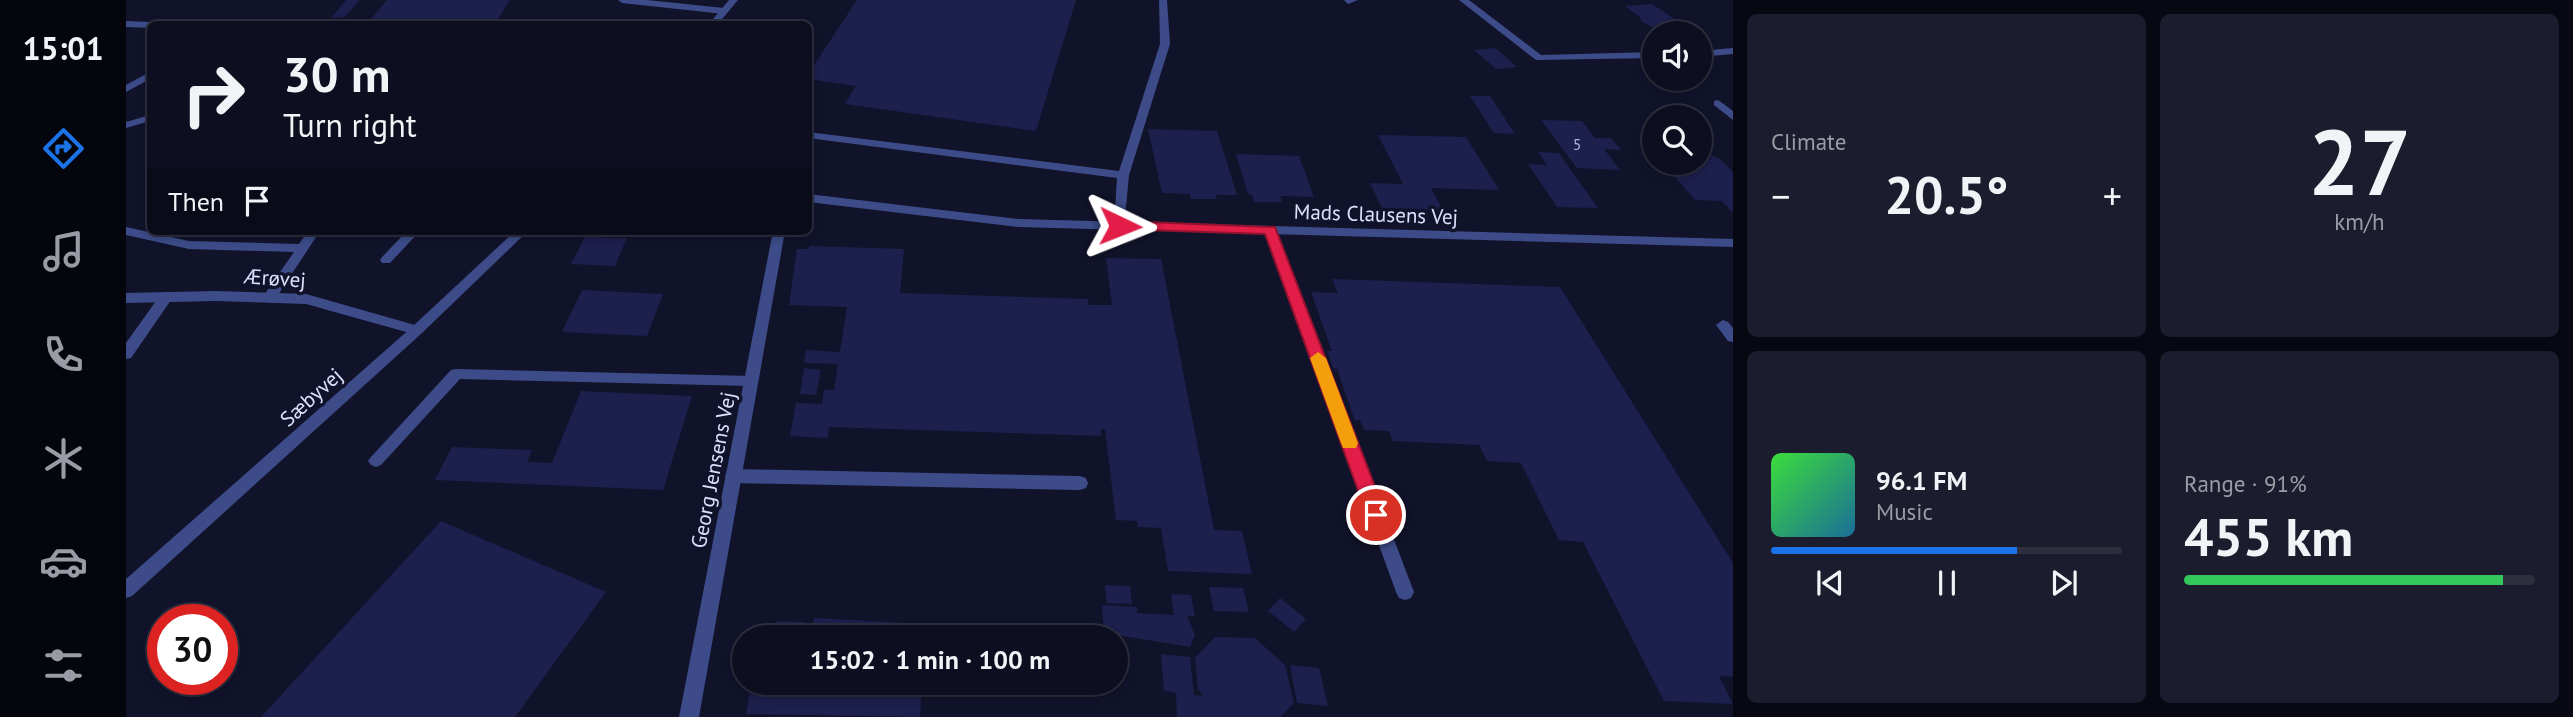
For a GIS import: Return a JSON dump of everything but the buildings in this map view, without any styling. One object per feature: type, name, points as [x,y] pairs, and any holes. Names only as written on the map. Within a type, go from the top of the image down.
[{"type":"street","points":[[622,0],[724,11]]},
{"type":"street","points":[[716,21],[734,0]]},
{"type":"street","points":[[1120,226],[1123,175],[1165,44],[1163,0]]},
{"type":"street","points":[[1348,1],[1354,0]]},
{"type":"street","points":[[1463,0],[1539,58],[1642,55]]},
{"type":"street","points":[[126,24],[147,25]]},
{"type":"street","points":[[1712,53],[1733,51]]},
{"type":"street","points":[[126,89],[147,77]]},
{"type":"street","points":[[1718,103],[1733,117]]},
{"type":"street","points":[[126,125],[147,119]]},
{"type":"street","points":[[812,136],[1123,175]]},
{"type":"street","name":"Mads Clausens Vej","points":[[812,198],[1019,223],[1733,243]]},
{"type":"street","points":[[1270,230],[1405,592]]},
{"type":"street","points":[[126,231],[189,245],[302,248]]},
{"type":"street","points":[[269,298],[311,235]]},
{"type":"street","points":[[386,260],[410,235]]},
{"type":"street","name":"Sæbyvej","points":[[126,590],[417,330],[518,235]]},
{"type":"street","name":"Georg Jensens Vej","points":[[689,717],[778,235]]},
{"type":"street","points":[[126,354],[166,297]]},
{"type":"street","name":"Ærøvej","points":[[126,298],[306,299],[417,330]]},
{"type":"street","points":[[1723,325],[1733,337]]},
{"type":"street","points":[[376,461],[456,374],[751,381]]},
{"type":"street","points":[[733,476],[1080,483]]},
{"type":"slow traffic","points":[[1318,358],[1350,443]]},
{"type":"route","points":[[1120,226],[1270,230],[1376,515]]}]
